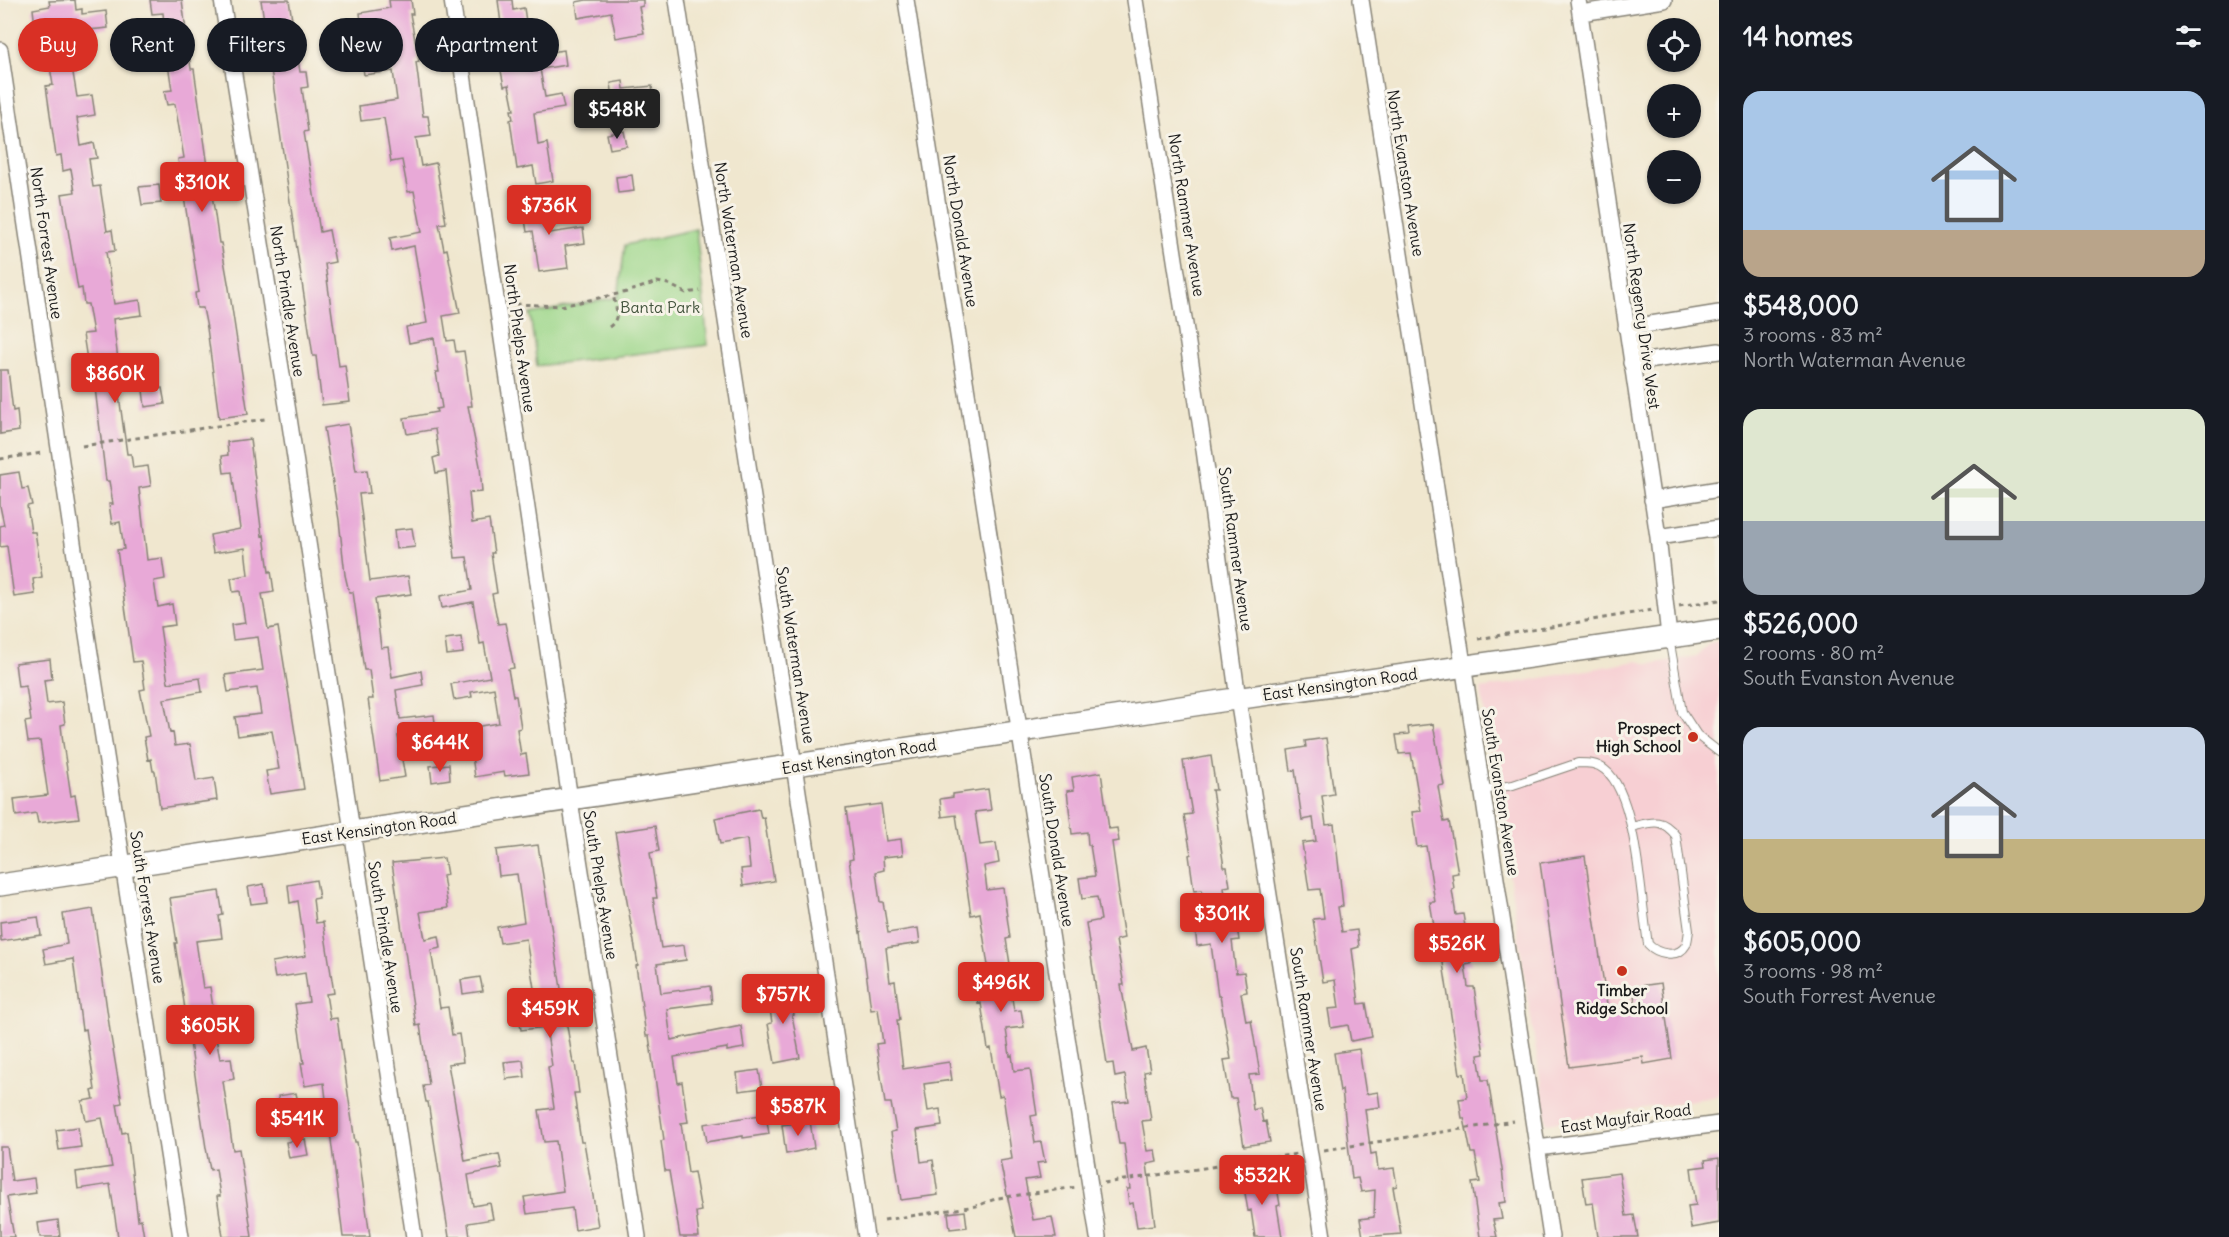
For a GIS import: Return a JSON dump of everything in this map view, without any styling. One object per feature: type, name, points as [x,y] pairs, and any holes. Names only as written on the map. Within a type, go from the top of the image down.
[{"type":"main road","name":"East Kensington Road","points":[[0,885],[1238,699],[1719,630]]},
{"type":"street","name":"North Prindle Avenue","points":[[222,0],[289,418],[311,572]]},
{"type":"street","name":"North Phelps Avenue","points":[[452,0],[531,539]]},
{"type":"street","name":"North Waterman Avenue","points":[[677,0],[755,505]]},
{"type":"street","name":"North Donald Avenue","points":[[906,0],[980,468]]},
{"type":"street","name":"North Rammer Avenue","points":[[1135,0],[1202,435]]},
{"type":"street","name":"North Evanston Avenue","points":[[1361,0],[1415,352]]},
{"type":"street","points":[[1580,7],[1664,0]]},
{"type":"street","name":"North Regency Drive West","points":[[1580,7],[1658,537],[1669,636]]},
{"type":"street","name":"North Forrest Avenue","points":[[0,50],[79,583]]},
{"type":"street","points":[[1626,328],[1719,313]]},
{"type":"street","points":[[1631,363],[1719,351]]},
{"type":"street","name":"South Evanston Avenue","points":[[1415,352],[1551,1237]]},
{"type":"street","name":"South Rammer Avenue","points":[[1202,435],[1238,699],[1323,1237]]},
{"type":"street","name":"South Donald Avenue","points":[[980,468],[1098,1237]]},
{"type":"street","points":[[1652,500],[1719,489]]},
{"type":"street","name":"South Waterman Avenue","points":[[755,505],[866,1237]]},
{"type":"street","points":[[1658,537],[1719,528]]},
{"type":"street","name":"South Phelps Avenue","points":[[531,539],[638,1237]]},
{"type":"street","name":"South Prindle Avenue","points":[[311,572],[414,1237]]},
{"type":"street","name":"South Forrest Avenue","points":[[79,583],[181,1237]]},
{"type":"street","name":"East Mayfair Road","points":[[1538,1148],[1719,1124]]},
{"type":"lane","points":[[1669,636],[1682,712],[1697,735],[1719,752]]},
{"type":"lane","points":[[1483,790],[1513,785],[1578,763],[1590,763],[1606,770],[1613,779],[1628,814],[1648,944],[1660,953],[1670,954],[1681,951],[1687,944],[1689,931],[1676,836],[1670,827],[1662,823],[1651,822],[1631,827]]},
{"type":"path","points":[[516,304],[561,306],[613,295],[657,282],[668,284],[686,293],[700,291]]},
{"type":"path","points":[[609,327],[615,323],[617,315],[613,295]]},
{"type":"path","points":[[82,447],[265,419]]},
{"type":"path","points":[[0,459],[42,453]]},
{"type":"path","points":[[1687,604],[1719,600]]},
{"type":"path","points":[[1478,639],[1648,611]]},
{"type":"path","points":[[884,1220],[976,1206],[998,1198],[1514,1121]]},
{"type":"shaded area","name":"Timber Ridge School","points":[[1719,641],[1719,1096],[1547,1123],[1481,689],[1637,661],[1650,664],[1697,656],[1709,643]]},
{"type":"green space","name":"Banta Park","points":[[696,229],[708,345],[537,366],[530,314],[618,297],[625,245]]},
{"type":"building","points":[[75,0],[76,10],[82,9],[82,14],[106,11],[108,28],[98,29],[98,18],[34,18],[33,9],[50,6],[49,1]]},
{"type":"building","points":[[150,0],[182,0],[184,18],[163,18],[163,13],[152,14]]},
{"type":"building","points":[[261,0],[289,0],[292,18],[264,18]]},
{"type":"building","points":[[389,0],[411,0],[415,72],[417,72],[423,116],[428,116],[431,136],[416,138],[421,166],[436,163],[446,223],[439,224],[444,250],[447,249],[460,313],[443,316],[447,341],[454,340],[456,352],[464,351],[472,406],[468,406],[480,466],[482,492],[469,493],[472,523],[489,520],[497,593],[492,594],[498,624],[505,623],[514,668],[508,669],[513,696],[516,696],[521,728],[517,729],[521,755],[526,754],[529,773],[505,776],[504,772],[475,777],[468,728],[499,723],[494,688],[471,692],[472,697],[454,700],[451,684],[490,677],[484,643],[480,644],[473,602],[442,608],[440,596],[472,590],[467,557],[455,558],[446,471],[436,473],[433,458],[439,456],[435,429],[407,434],[404,418],[437,412],[436,409],[442,408],[436,372],[439,372],[434,338],[409,343],[406,327],[427,323],[414,246],[392,251],[390,238],[422,232],[414,191],[408,192],[402,160],[391,162],[384,118],[361,121],[359,106],[397,100],[393,72],[403,72],[403,18],[361,18],[360,13],[390,8]]},
{"type":"building","points":[[498,0],[512,0],[513,10],[524,8],[525,18],[500,18]]},
{"type":"building","points":[[643,0],[643,6],[639,7],[644,33],[616,38],[611,12],[578,18],[576,2]]},
{"type":"building","points":[[564,50],[566,65],[559,66],[559,51]]},
{"type":"building","points":[[51,72],[76,72],[73,73],[77,97],[92,95],[95,115],[77,118],[81,146],[94,143],[97,158],[89,159],[93,187],[100,186],[107,231],[112,230],[115,251],[106,252],[114,304],[140,300],[142,315],[113,319],[119,368],[133,366],[136,385],[118,388],[127,454],[131,454],[133,468],[148,466],[151,486],[139,488],[147,560],[162,558],[165,579],[154,581],[158,607],[172,604],[175,625],[160,627],[168,683],[200,678],[202,692],[164,699],[170,733],[173,732],[175,746],[190,744],[196,781],[214,778],[217,800],[160,808],[155,771],[153,771],[151,759],[148,760],[144,737],[149,736],[140,690],[145,689],[141,661],[133,662],[117,550],[124,549],[120,522],[112,524],[109,504],[113,504],[109,481],[106,481],[94,379],[90,379],[83,334],[93,333],[88,304],[84,304],[82,288],[78,289],[62,194],[75,192],[71,169],[63,171],[61,155],[56,156],[46,86],[53,85]]},
{"type":"building","points":[[169,72],[194,72],[219,243],[221,243],[229,288],[248,414],[219,418],[203,308],[197,308],[195,293],[199,292],[178,159],[184,158],[175,104],[167,105],[164,91],[172,90]]},
{"type":"building","points":[[271,72],[306,72],[308,87],[302,88],[308,131],[304,132],[320,232],[329,230],[335,262],[325,264],[339,366],[345,365],[350,402],[322,405],[316,356],[313,356]]},
{"type":"building","points":[[364,72],[386,72],[364,75]]},
{"type":"building","points":[[501,72],[541,72],[545,97],[561,94],[564,108],[534,113],[538,145],[547,143],[553,181],[536,184],[533,166],[517,169],[510,120],[513,119],[511,110],[514,110],[509,85],[504,86]]},
{"type":"building","points":[[623,81],[624,89],[652,86],[656,117],[616,122],[611,83]]},
{"type":"building","points":[[624,131],[627,146],[610,149],[607,134]]},
{"type":"building","points":[[632,175],[634,191],[618,193],[616,177]]},
{"type":"building","points":[[159,185],[161,203],[142,205],[139,187]]},
{"type":"building","points":[[545,194],[550,233],[583,228],[585,243],[565,246],[568,268],[539,272],[533,231],[527,232],[524,213],[529,212],[527,197]]},
{"type":"building","points":[[0,370],[8,370],[13,411],[17,410],[19,431],[0,434]]},
{"type":"building","points":[[162,388],[165,404],[145,407],[143,390]]},
{"type":"building","points":[[348,424],[356,471],[367,470],[370,493],[359,494],[370,581],[408,576],[411,594],[375,599],[381,648],[388,647],[392,677],[421,671],[423,685],[396,690],[400,719],[434,715],[436,731],[398,736],[405,777],[380,781],[368,699],[373,699],[369,670],[364,670],[353,592],[349,592],[345,575],[339,520],[324,428]]},
{"type":"building","points":[[250,439],[262,536],[264,535],[274,592],[262,594],[268,629],[278,627],[304,789],[270,794],[266,771],[279,769],[272,731],[238,736],[235,717],[261,714],[257,688],[228,692],[225,675],[263,670],[258,637],[233,640],[231,625],[245,623],[240,591],[233,592],[231,578],[248,575],[245,548],[213,553],[210,535],[240,529],[232,472],[224,473],[222,456],[228,455],[227,442]]},
{"type":"building","points":[[19,472],[22,489],[28,488],[32,505],[27,506],[31,532],[35,532],[42,577],[33,579],[35,594],[14,597],[7,546],[0,547],[0,526],[4,525],[0,506],[0,475]]},
{"type":"building","points":[[412,528],[415,547],[396,549],[394,530]]},
{"type":"building","points":[[461,637],[463,653],[447,655],[445,639]]},
{"type":"building","points":[[50,659],[52,679],[44,680],[47,704],[62,702],[65,724],[61,725],[63,743],[71,796],[75,795],[79,818],[38,823],[36,813],[16,816],[14,799],[48,795],[40,741],[28,742],[25,722],[31,721],[26,686],[18,687],[15,663]]},
{"type":"building","points":[[1433,724],[1444,785],[1438,786],[1444,822],[1449,821],[1458,873],[1452,874],[1454,889],[1452,890],[1456,915],[1463,914],[1471,964],[1465,965],[1468,987],[1474,987],[1484,1054],[1478,1055],[1482,1080],[1488,1080],[1502,1169],[1506,1202],[1499,1203],[1502,1219],[1493,1220],[1497,1237],[1480,1237],[1472,1183],[1480,1182],[1475,1153],[1471,1153],[1459,1099],[1467,1098],[1464,1073],[1460,1074],[1439,937],[1436,938],[1430,902],[1435,902],[1426,846],[1417,847],[1412,812],[1421,811],[1411,753],[1399,754],[1396,735],[1409,734],[1408,727]]},
{"type":"building","points":[[1326,738],[1334,794],[1322,796],[1326,825],[1334,824],[1343,906],[1338,907],[1342,932],[1357,930],[1359,947],[1352,949],[1359,1004],[1366,1003],[1372,1037],[1351,1041],[1348,1025],[1331,1028],[1328,1009],[1339,1008],[1335,980],[1323,982],[1313,919],[1324,918],[1320,889],[1309,890],[1302,843],[1316,841],[1313,818],[1302,820],[1295,770],[1291,771],[1288,750],[1306,747],[1305,741]]},
{"type":"building","points":[[1211,756],[1216,790],[1212,790],[1224,867],[1227,867],[1230,886],[1224,887],[1228,922],[1236,921],[1239,940],[1232,941],[1236,973],[1244,972],[1247,992],[1241,993],[1246,1021],[1251,1020],[1260,1074],[1249,1075],[1253,1110],[1260,1108],[1263,1122],[1266,1121],[1270,1142],[1244,1146],[1236,1098],[1230,1098],[1224,1060],[1231,1059],[1220,996],[1218,996],[1211,944],[1197,946],[1195,927],[1207,925],[1202,890],[1194,891],[1189,855],[1191,854],[1184,815],[1192,814],[1183,761]]},
{"type":"building","points":[[449,764],[450,779],[432,782],[430,766]]},
{"type":"building","points":[[1101,772],[1109,829],[1117,828],[1119,841],[1112,842],[1124,938],[1116,940],[1124,985],[1121,985],[1133,1051],[1146,1048],[1150,1071],[1144,1072],[1151,1120],[1142,1121],[1147,1151],[1155,1150],[1157,1162],[1147,1164],[1155,1225],[1137,1227],[1133,1203],[1129,1204],[1127,1189],[1130,1189],[1124,1144],[1119,1144],[1113,1103],[1129,1101],[1125,1075],[1115,1077],[1113,1063],[1107,1064],[1086,923],[1101,920],[1097,897],[1082,899],[1079,878],[1095,876],[1087,832],[1072,834],[1067,791],[1074,790],[1072,777]]},
{"type":"building","points":[[988,789],[991,810],[975,812],[980,845],[996,843],[999,863],[984,866],[987,890],[1003,888],[1010,938],[1006,939],[1010,964],[1014,964],[1017,984],[1010,985],[1014,1011],[1021,1010],[1024,1027],[1006,1029],[1010,1056],[1012,1055],[1014,1071],[1030,1069],[1037,1115],[1031,1116],[1035,1143],[1041,1142],[1045,1162],[1037,1163],[1040,1178],[1025,1180],[1033,1220],[1052,1217],[1056,1237],[1016,1237],[1000,1161],[1012,1159],[1003,1095],[999,1096],[991,1048],[988,1049],[975,981],[990,979],[980,913],[971,915],[956,815],[942,817],[940,799],[953,797],[953,794]]},
{"type":"building","points":[[881,804],[886,841],[901,839],[903,855],[883,857],[884,870],[876,872],[880,902],[883,902],[888,933],[918,928],[920,943],[886,948],[890,982],[895,981],[903,1069],[949,1062],[952,1080],[924,1084],[928,1111],[940,1109],[942,1126],[917,1130],[921,1162],[933,1160],[938,1195],[901,1200],[891,1132],[896,1131],[891,1103],[885,1103],[876,1044],[883,1043],[878,1009],[871,1010],[849,860],[853,859],[846,809]]},
{"type":"building","points":[[759,809],[761,818],[764,817],[774,881],[743,886],[741,869],[750,868],[747,839],[720,844],[715,818]]},
{"type":"building","points":[[655,826],[659,851],[650,853],[657,898],[653,898],[661,948],[684,945],[686,960],[657,964],[661,993],[710,986],[712,1003],[667,1009],[671,1040],[741,1026],[744,1048],[727,1051],[727,1048],[674,1057],[678,1083],[682,1082],[688,1122],[681,1123],[688,1173],[694,1172],[701,1211],[696,1212],[699,1237],[680,1237],[669,1171],[665,1171],[661,1141],[664,1140],[649,1036],[646,1036],[636,966],[638,965],[615,832]]},
{"type":"building","points":[[538,845],[573,1063],[575,1063],[579,1093],[574,1093],[581,1142],[584,1142],[598,1226],[575,1230],[572,1208],[527,1214],[524,1197],[563,1191],[556,1141],[544,1142],[539,1110],[554,1108],[548,1067],[552,1066],[546,1027],[521,1030],[519,1016],[538,1013],[526,939],[500,943],[497,927],[524,922],[517,874],[499,876],[496,850]]},
{"type":"building","points":[[1585,856],[1608,1012],[1636,1009],[1633,987],[1661,983],[1672,1059],[1644,1064],[1643,1057],[1569,1067],[1540,863]]},
{"type":"building","points":[[444,858],[447,875],[443,876],[448,908],[420,912],[425,939],[439,936],[441,948],[431,950],[440,1008],[448,1007],[452,1035],[459,1034],[463,1062],[448,1064],[465,1161],[499,1154],[502,1168],[468,1175],[473,1206],[490,1203],[493,1219],[468,1223],[470,1237],[449,1237],[428,1102],[426,1102],[423,1086],[429,1085],[420,1025],[416,1026],[392,863]]},
{"type":"building","points":[[316,880],[319,898],[313,899],[316,923],[323,922],[334,993],[326,994],[330,1019],[337,1018],[370,1237],[343,1237],[324,1083],[305,1086],[295,1004],[309,1002],[305,973],[275,978],[272,962],[306,956],[298,901],[290,903],[288,885]]},
{"type":"building","points":[[264,884],[267,902],[251,904],[248,887]]},
{"type":"building","points":[[219,891],[223,915],[219,916],[222,938],[196,941],[203,988],[210,987],[214,1015],[217,1014],[220,1032],[215,1033],[220,1059],[231,1058],[234,1079],[223,1081],[233,1150],[239,1149],[252,1237],[223,1237],[216,1169],[210,1170],[206,1148],[170,898]]},
{"type":"building","points":[[93,909],[122,1103],[117,1104],[122,1133],[127,1132],[138,1220],[141,1219],[144,1237],[118,1237],[110,1184],[78,1189],[76,1172],[112,1167],[102,1118],[86,1121],[82,1101],[94,1099],[92,1091],[95,1090],[86,1029],[82,1030],[73,959],[46,964],[43,949],[67,944],[63,914]]},
{"type":"building","points":[[38,917],[41,935],[1,941],[0,922]]},
{"type":"building","points":[[480,977],[483,991],[463,994],[461,980]]},
{"type":"building","points":[[790,986],[794,1015],[792,1015],[800,1058],[775,1063],[768,1024],[772,1023],[767,989]]},
{"type":"building","points":[[1359,1049],[1366,1094],[1378,1092],[1380,1107],[1365,1109],[1371,1154],[1376,1153],[1378,1170],[1394,1168],[1397,1186],[1393,1187],[1401,1234],[1363,1237],[1360,1219],[1374,1217],[1375,1190],[1361,1192],[1358,1178],[1352,1179],[1342,1090],[1340,1091],[1334,1053]]},
{"type":"building","points":[[523,1060],[525,1077],[506,1079],[504,1062]]},
{"type":"building","points":[[759,1070],[762,1088],[739,1091],[737,1073]]},
{"type":"building","points":[[296,1093],[299,1108],[281,1111],[278,1096]]},
{"type":"building","points":[[766,1114],[769,1134],[707,1142],[704,1124]]},
{"type":"building","points":[[810,1121],[814,1148],[786,1154],[782,1125]]},
{"type":"building","points":[[78,1127],[81,1147],[59,1150],[56,1130]]},
{"type":"building","points":[[305,1139],[308,1155],[289,1158],[286,1142]]},
{"type":"building","points":[[0,1147],[7,1147],[12,1181],[34,1178],[36,1193],[7,1197],[14,1237],[0,1237]]},
{"type":"building","points":[[1719,1158],[1719,1223],[1691,1228],[1688,1206],[1696,1205],[1691,1168],[1706,1166],[1705,1160]]},
{"type":"building","points":[[1262,1171],[1265,1188],[1277,1187],[1280,1205],[1277,1206],[1282,1237],[1255,1237],[1242,1175]]},
{"type":"building","points":[[1619,1173],[1626,1216],[1634,1215],[1638,1237],[1598,1237],[1593,1203],[1586,1204],[1582,1178]]},
{"type":"building","points":[[965,1211],[967,1227],[950,1229],[948,1213]]},
{"type":"building","points":[[58,1220],[60,1237],[40,1237],[38,1223]]},
{"type":"place","name":"Prospect High School","points":[[1693,737]]},
{"type":"place","name":"Timber Ridge School","points":[[1622,971]]}]
